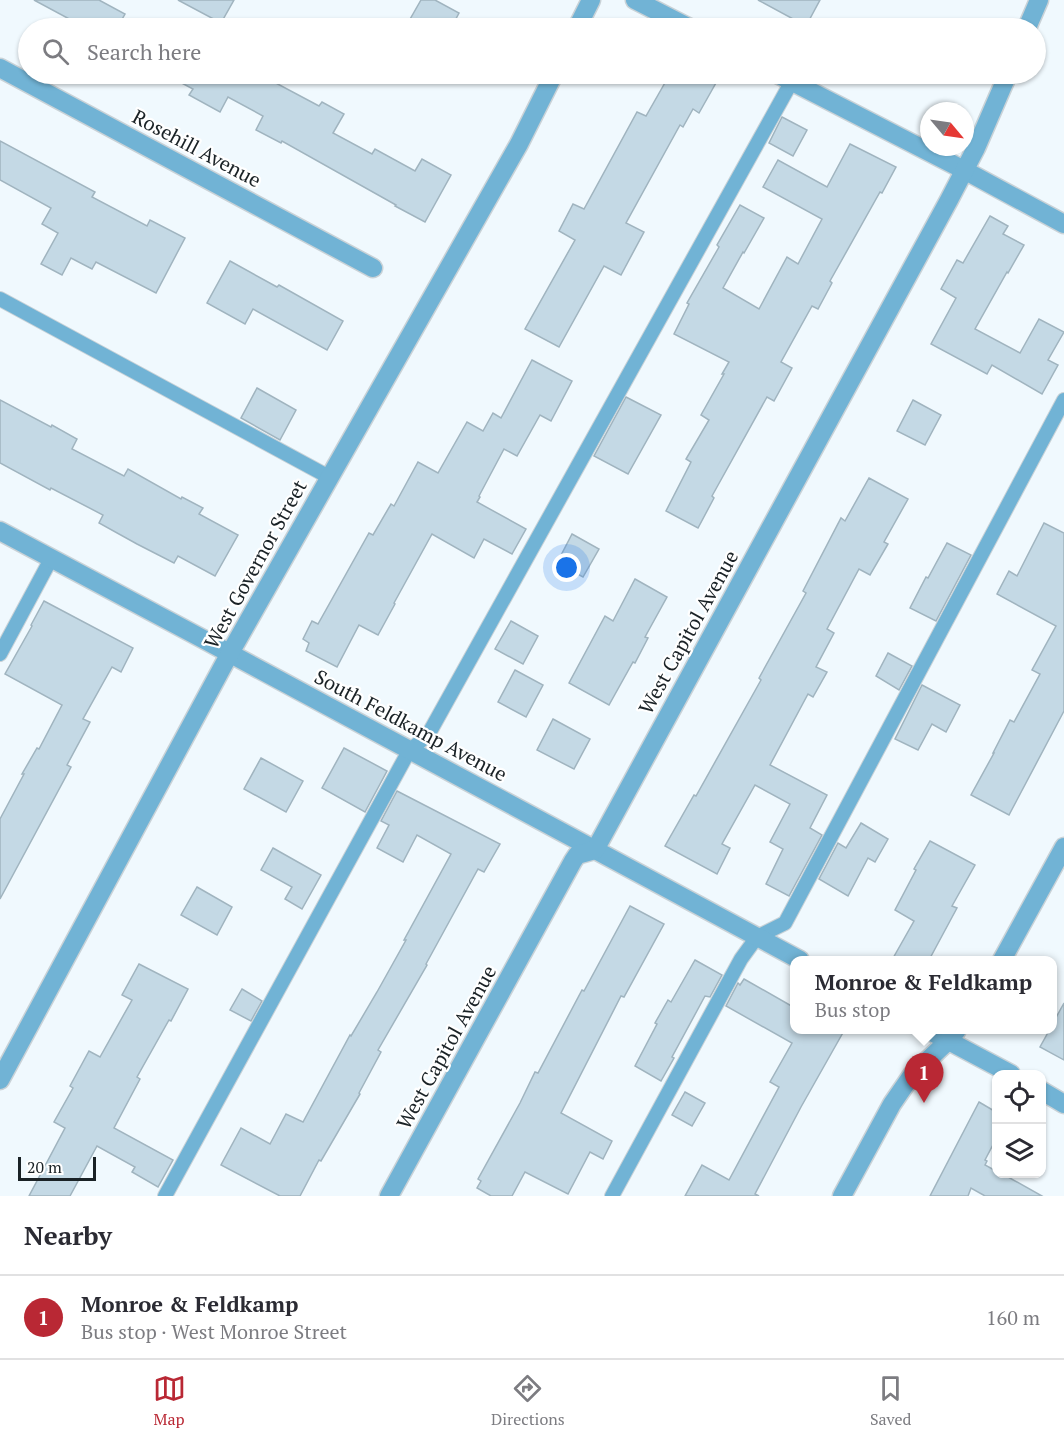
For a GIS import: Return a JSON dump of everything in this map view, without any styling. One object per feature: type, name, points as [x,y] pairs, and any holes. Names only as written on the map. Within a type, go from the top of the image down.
[{"type":"street","points":[[582,18],[591,0]]},
{"type":"street","points":[[635,0],[670,18]]},
{"type":"street","points":[[1031,18],[1039,0]]},
{"type":"street","name":"Rosehill Avenue","points":[[0,68],[18,78]]},
{"type":"street","name":"Rosehill Avenue","points":[[30,84],[373,268]]},
{"type":"street","name":"West Governor Street","points":[[0,1080],[230,653],[519,144],[549,84]]},
{"type":"street","points":[[798,84],[1064,224]]},
{"type":"street","name":"West Capitol Avenue","points":[[389,1196],[573,861],[577,855],[595,849],[976,148],[1004,84]]},
{"type":"street","name":"South Feldkamp Avenue","points":[[0,531],[793,956]]},
{"type":"street","points":[[1004,956],[1064,847]]},
{"type":"street","points":[[842,1196],[892,1104],[912,1075],[952,1035],[1005,1070]]},
{"type":"street","points":[[1046,1094],[1064,1104]]},
{"type":"lane","points":[[165,1196],[409,751],[428,735],[780,84]]},
{"type":"lane","points":[[0,299],[329,477]]},
{"type":"lane","points":[[612,1196],[741,959],[757,937],[785,923],[1064,400]]},
{"type":"lane","points":[[0,654],[51,559]]},
{"type":"building","points":[[34,0],[99,0],[125,14],[123,18],[67,18]]},
{"type":"building","points":[[178,0],[234,0],[224,18],[212,18]]},
{"type":"building","points":[[421,0],[435,0],[459,13],[456,18],[411,18]]},
{"type":"building","points":[[758,0],[820,0],[810,18],[791,18]]},
{"type":"building","points":[[184,84],[278,84],[319,106],[322,102],[344,114],[333,133],[372,154],[375,149],[415,171],[422,159],[451,175],[425,222],[282,141],[281,143],[256,130],[263,116],[228,97],[220,112],[189,95],[193,89]]},
{"type":"building","points":[[664,84],[715,84],[699,113],[693,109],[683,127],[680,125],[626,223],[644,232],[621,275],[604,266],[559,347],[525,329],[575,240],[559,231],[573,204],[584,209],[637,112],[646,116]]},
{"type":"building","points":[[782,117],[807,130],[793,156],[769,143]]},
{"type":"building","points":[[0,141],[95,192],[92,197],[147,226],[150,220],[185,238],[156,293],[96,262],[92,269],[71,258],[62,275],[41,264],[58,233],[42,224],[51,208],[0,180]]},
{"type":"building","points":[[850,144],[896,167],[830,281],[832,283],[818,309],[812,306],[781,362],[792,368],[774,401],[767,397],[712,496],[714,498],[698,528],[666,511],[691,462],[686,459],[709,420],[701,415],[729,362],[674,334],[689,304],[687,303],[740,205],[764,218],[723,288],[759,309],[787,257],[798,264],[822,219],[763,187],[778,160],[827,187]]},
{"type":"building","points":[[990,216],[1008,226],[1003,234],[1024,245],[975,329],[1020,353],[1039,319],[1064,332],[1048,360],[1058,365],[1042,394],[992,365],[987,374],[931,344],[956,298],[941,289],[957,260],[963,263]]},
{"type":"building","points":[[230,261],[343,321],[327,350],[253,309],[245,324],[207,303]]},
{"type":"building","points":[[532,360],[572,381],[551,421],[540,415],[517,456],[504,449],[479,496],[477,502],[526,529],[512,554],[484,539],[474,558],[432,534],[378,635],[359,625],[337,667],[306,651],[309,643],[303,639],[312,621],[318,624],[369,533],[373,535],[391,504],[394,506],[418,462],[438,473],[467,422],[483,431],[493,413],[501,418]]},
{"type":"building","points":[[257,388],[296,410],[280,440],[241,418]]},
{"type":"building","points":[[626,397],[661,415],[628,474],[594,456]]},
{"type":"building","points":[[0,400],[77,439],[72,449],[124,476],[128,469],[181,499],[182,497],[203,508],[199,514],[238,535],[215,576],[178,556],[174,563],[137,544],[99,523],[103,515],[0,463]]},
{"type":"building","points":[[913,400],[941,415],[925,445],[897,431]]},
{"type":"building","points":[[869,478],[908,499],[884,542],[888,544],[870,575],[859,569],[827,629],[834,633],[816,667],[827,672],[813,697],[808,694],[770,765],[827,795],[810,828],[822,835],[789,896],[766,884],[783,849],[770,842],[790,804],[755,785],[722,844],[730,848],[717,874],[665,846],[694,795],[696,796],[761,680],[759,678],[806,593],[803,591],[841,518],[845,521]]},
{"type":"building","points":[[1044,523],[1064,533],[1064,711],[1009,815],[971,795],[1010,720],[1014,722],[1040,674],[1032,670],[1056,626],[997,594],[1009,571],[1017,576]]},
{"type":"building","points":[[572,534],[599,549],[583,577],[557,563]]},
{"type":"building","points":[[947,543],[971,555],[936,621],[910,608]]},
{"type":"building","points":[[635,579],[667,597],[645,637],[648,638],[635,663],[633,662],[609,705],[569,683],[605,616],[613,621]]},
{"type":"building","points":[[44,601],[133,648],[121,672],[112,667],[83,719],[90,722],[67,765],[71,767],[0,899],[0,819],[24,774],[22,774],[37,748],[39,749],[62,705],[5,674]]},
{"type":"building","points":[[511,621],[538,636],[523,664],[495,649]]},
{"type":"building","points":[[888,653],[912,666],[899,690],[876,676]]},
{"type":"building","points":[[515,670],[543,685],[526,717],[498,702]]},
{"type":"building","points":[[922,685],[960,705],[946,732],[932,724],[918,750],[895,739]]},
{"type":"building","points":[[553,719],[590,739],[574,769],[537,750]]},
{"type":"building","points":[[344,748],[387,771],[365,812],[322,788]]},
{"type":"building","points":[[261,758],[303,781],[286,812],[244,789]]},
{"type":"building","points":[[397,791],[500,844],[484,872],[478,869],[378,1050],[381,1052],[360,1094],[321,1161],[319,1160],[300,1196],[280,1196],[221,1165],[241,1128],[270,1144],[286,1114],[303,1122],[350,1035],[406,940],[404,940],[451,854],[417,835],[403,862],[377,848],[389,825],[381,821]]},
{"type":"building","points":[[861,823],[888,839],[875,862],[868,858],[848,896],[819,879],[838,843],[846,848]]},
{"type":"building","points":[[930,841],[975,865],[952,906],[957,908],[931,956],[894,956],[914,921],[895,910],[916,870],[914,869]]},
{"type":"building","points":[[273,848],[321,875],[302,909],[285,899],[292,887],[261,870]]},
{"type":"building","points":[[197,887],[232,907],[217,935],[181,915]]},
{"type":"building","points":[[630,906],[664,924],[624,997],[621,996],[561,1113],[612,1141],[603,1159],[590,1152],[568,1194],[525,1172],[512,1196],[491,1196],[477,1188],[481,1181],[478,1179],[535,1072],[538,1073]]},
{"type":"building","points":[[695,960],[722,975],[710,997],[705,996],[661,1081],[635,1066],[668,1000],[671,1002]]},
{"type":"building","points":[[139,964],[188,989],[137,1077],[140,1079],[114,1128],[173,1160],[158,1187],[132,1172],[135,1167],[97,1146],[70,1196],[29,1196],[65,1128],[54,1122],[73,1088],[70,1086],[89,1051],[100,1057],[132,1000],[122,995]]},
{"type":"building","points":[[744,979],[790,1005],[790,1034],[842,1034],[755,1194],[759,1196],[685,1196],[702,1165],[729,1180],[779,1087],[770,1082],[792,1043],[726,1006],[738,983],[740,985]]},
{"type":"building","points":[[242,989],[262,1001],[251,1021],[230,1010]]},
{"type":"building","points":[[1064,1003],[1064,1060],[1040,1047],[1047,1034],[1057,1034],[1057,1016]]},
{"type":"building","points":[[685,1092],[705,1103],[692,1126],[672,1115]]},
{"type":"building","points":[[979,1102],[992,1110],[992,1147],[985,1165],[992,1169],[992,1178],[1010,1178],[1042,1196],[985,1196],[971,1188],[968,1196],[930,1196]]},
{"type":"place","name":"Monroe & Feldkamp","points":[[924,1103]]}]
